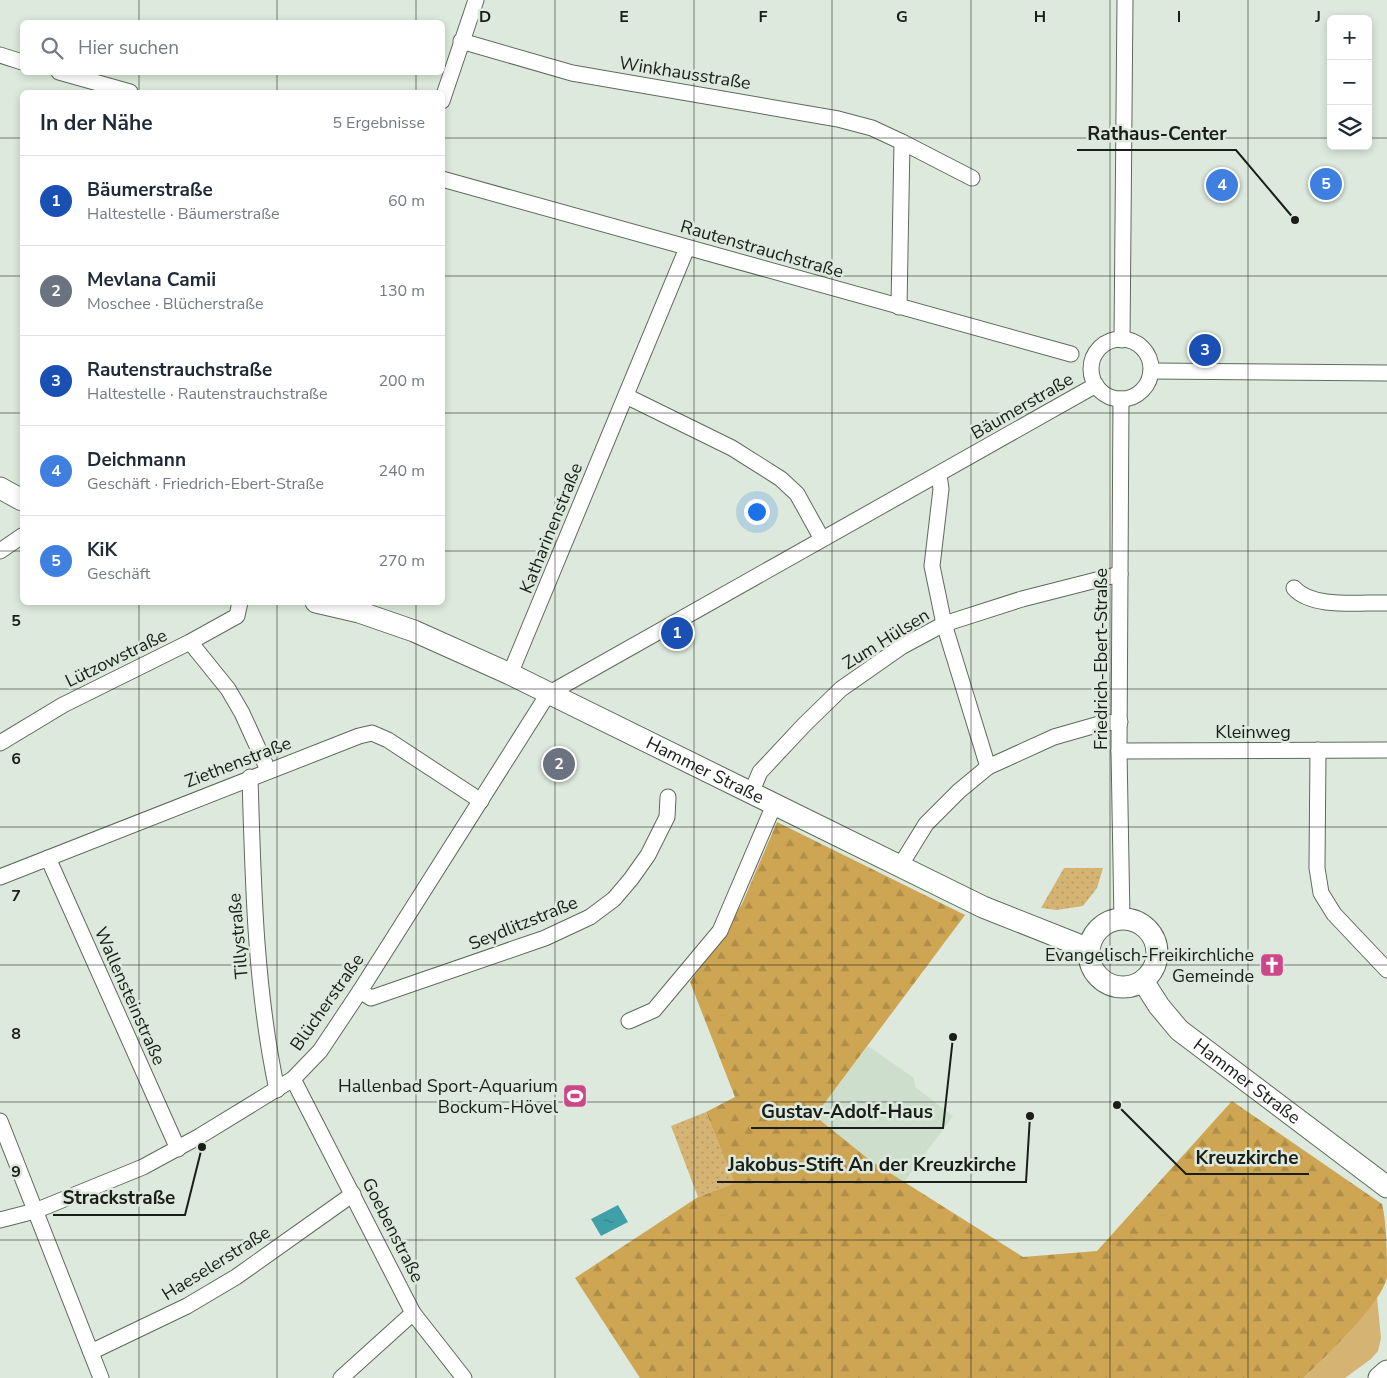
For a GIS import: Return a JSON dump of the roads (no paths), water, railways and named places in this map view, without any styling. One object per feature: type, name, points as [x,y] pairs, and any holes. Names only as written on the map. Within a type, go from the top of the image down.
[{"type":"main road","points":[[0,488],[20,499]]},
{"type":"main road","name":"Hammer Straße","points":[[329,605],[397,624],[510,674],[983,907],[1089,949]]},
{"type":"main road","points":[[1122,919],[1141,924],[1154,938],[1157,947],[1155,966],[1143,981],[1135,985],[1118,987],[1102,980],[1092,966],[1089,949],[1095,934],[1100,928],[1107,923],[1122,919]]},
{"type":"main road","name":"Hammer Straße","points":[[1143,981],[1159,1006],[1180,1030],[1387,1188]]},
{"type":"main road","points":[[1379,1378],[1387,1371]]},
{"type":"street","points":[[445,92],[476,0]]},
{"type":"street","points":[[1122,340],[1125,0]]},
{"type":"street","name":"Winkhausstraße","points":[[461,41],[572,73],[838,119],[872,128],[972,178]]},
{"type":"street","points":[[0,55],[20,61]]},
{"type":"street","points":[[70,75],[123,90]]},
{"type":"street","points":[[899,307],[902,142]]},
{"type":"street","name":"Rautenstrauchstraße","points":[[445,180],[1071,354]]},
{"type":"street","name":"Katharinenstraße","points":[[510,674],[686,248]]},
{"type":"street","points":[[1122,340],[1137,344],[1143,349],[1150,363],[1151,371],[1145,388],[1130,398],[1121,399],[1102,392],[1096,385],[1092,368],[1098,352],[1112,341],[1122,340]]},
{"type":"street","points":[[1151,371],[1387,373]]},
{"type":"street","name":"Bäumerstraße","points":[[548,694],[1096,385]]},
{"type":"street","points":[[626,396],[732,448],[781,479],[797,494],[822,539]]},
{"type":"street","name":"Friedrich-Ebert-Straße","points":[[1121,399],[1119,751],[1122,919]]},
{"type":"street","points":[[939,474],[941,489],[932,566],[944,624],[988,767]]},
{"type":"street","points":[[0,551],[20,537]]},
{"type":"street","name":"Zum Hülsen","points":[[751,793],[760,772],[841,689],[901,647],[944,624],[1022,599],[1120,574]]},
{"type":"street","points":[[1294,588],[1300,595],[1321,602],[1387,603]]},
{"type":"street","name":"Lützowstraße","points":[[0,742],[63,705],[190,642],[237,616],[239,605]]},
{"type":"street","points":[[190,642],[228,689],[242,713],[268,770]]},
{"type":"street","name":"Blücherstraße","points":[[0,1220],[36,1211],[109,1182],[178,1149],[293,1079],[320,1051],[360,992],[548,694]]},
{"type":"street","points":[[900,866],[926,824],[958,791],[988,767],[1054,737],[1102,723],[1120,722]]},
{"type":"street","name":"Ziethenstraße","points":[[0,877],[268,770],[359,736],[372,733],[388,740],[481,800]]},
{"type":"street","points":[[1318,750],[1317,868],[1322,893],[1334,914],[1382,966]]},
{"type":"street","name":"Kleinweg","points":[[1119,751],[1387,750]]},
{"type":"street","name":"Tillystraße","points":[[250,777],[253,901],[263,1002],[276,1090]]},
{"type":"street","name":"Seydlitzstraße","points":[[360,992],[371,998],[545,938],[590,917],[614,899],[632,879],[648,855],[667,817],[668,797]]},
{"type":"street","points":[[630,1021],[654,1010],[720,931],[774,805]]},
{"type":"street","name":"Wallensteinstraße","points":[[48,858],[178,1149]]},
{"type":"street","name":"Goebenstraße","points":[[293,1079],[413,1313],[464,1378]]},
{"type":"street","points":[[0,1121],[101,1378]]},
{"type":"street","name":"Haeselerstraße","points":[[91,1352],[187,1306],[236,1277],[353,1194]]},
{"type":"street","points":[[341,1378],[413,1313]]},
{"type":"water","points":[[618,1205],[628,1222],[601,1236],[591,1219]]},
{"type":"place","name":"KiK","points":[[1326,184]]},
{"type":"place","name":"Deichmann","points":[[1222,185]]},
{"type":"place","name":"Rathaus-Center","points":[[1295,220]]},
{"type":"place","name":"Rautenstrauchstraße","points":[[1205,350]]},
{"type":"place","name":"Bäumerstraße","points":[[677,633]]},
{"type":"place","name":"Mevlana Camii","points":[[559,764]]},
{"type":"place","name":"Evangelisch-Freikirchliche Gemeinde","points":[[1272,965]]},
{"type":"place","name":"Gustav-Adolf-Haus","points":[[953,1037]]},
{"type":"place","name":"Hallenbad Sport-Aquarium Bockum-Hövel","points":[[575,1096]]},
{"type":"place","name":"Kreuzkirche","points":[[1117,1105]]},
{"type":"place","name":"Jakobus-Stift An der Kreuzkirche","points":[[1030,1116]]},
{"type":"place","name":"Strackstraße","points":[[202,1147]]}]
